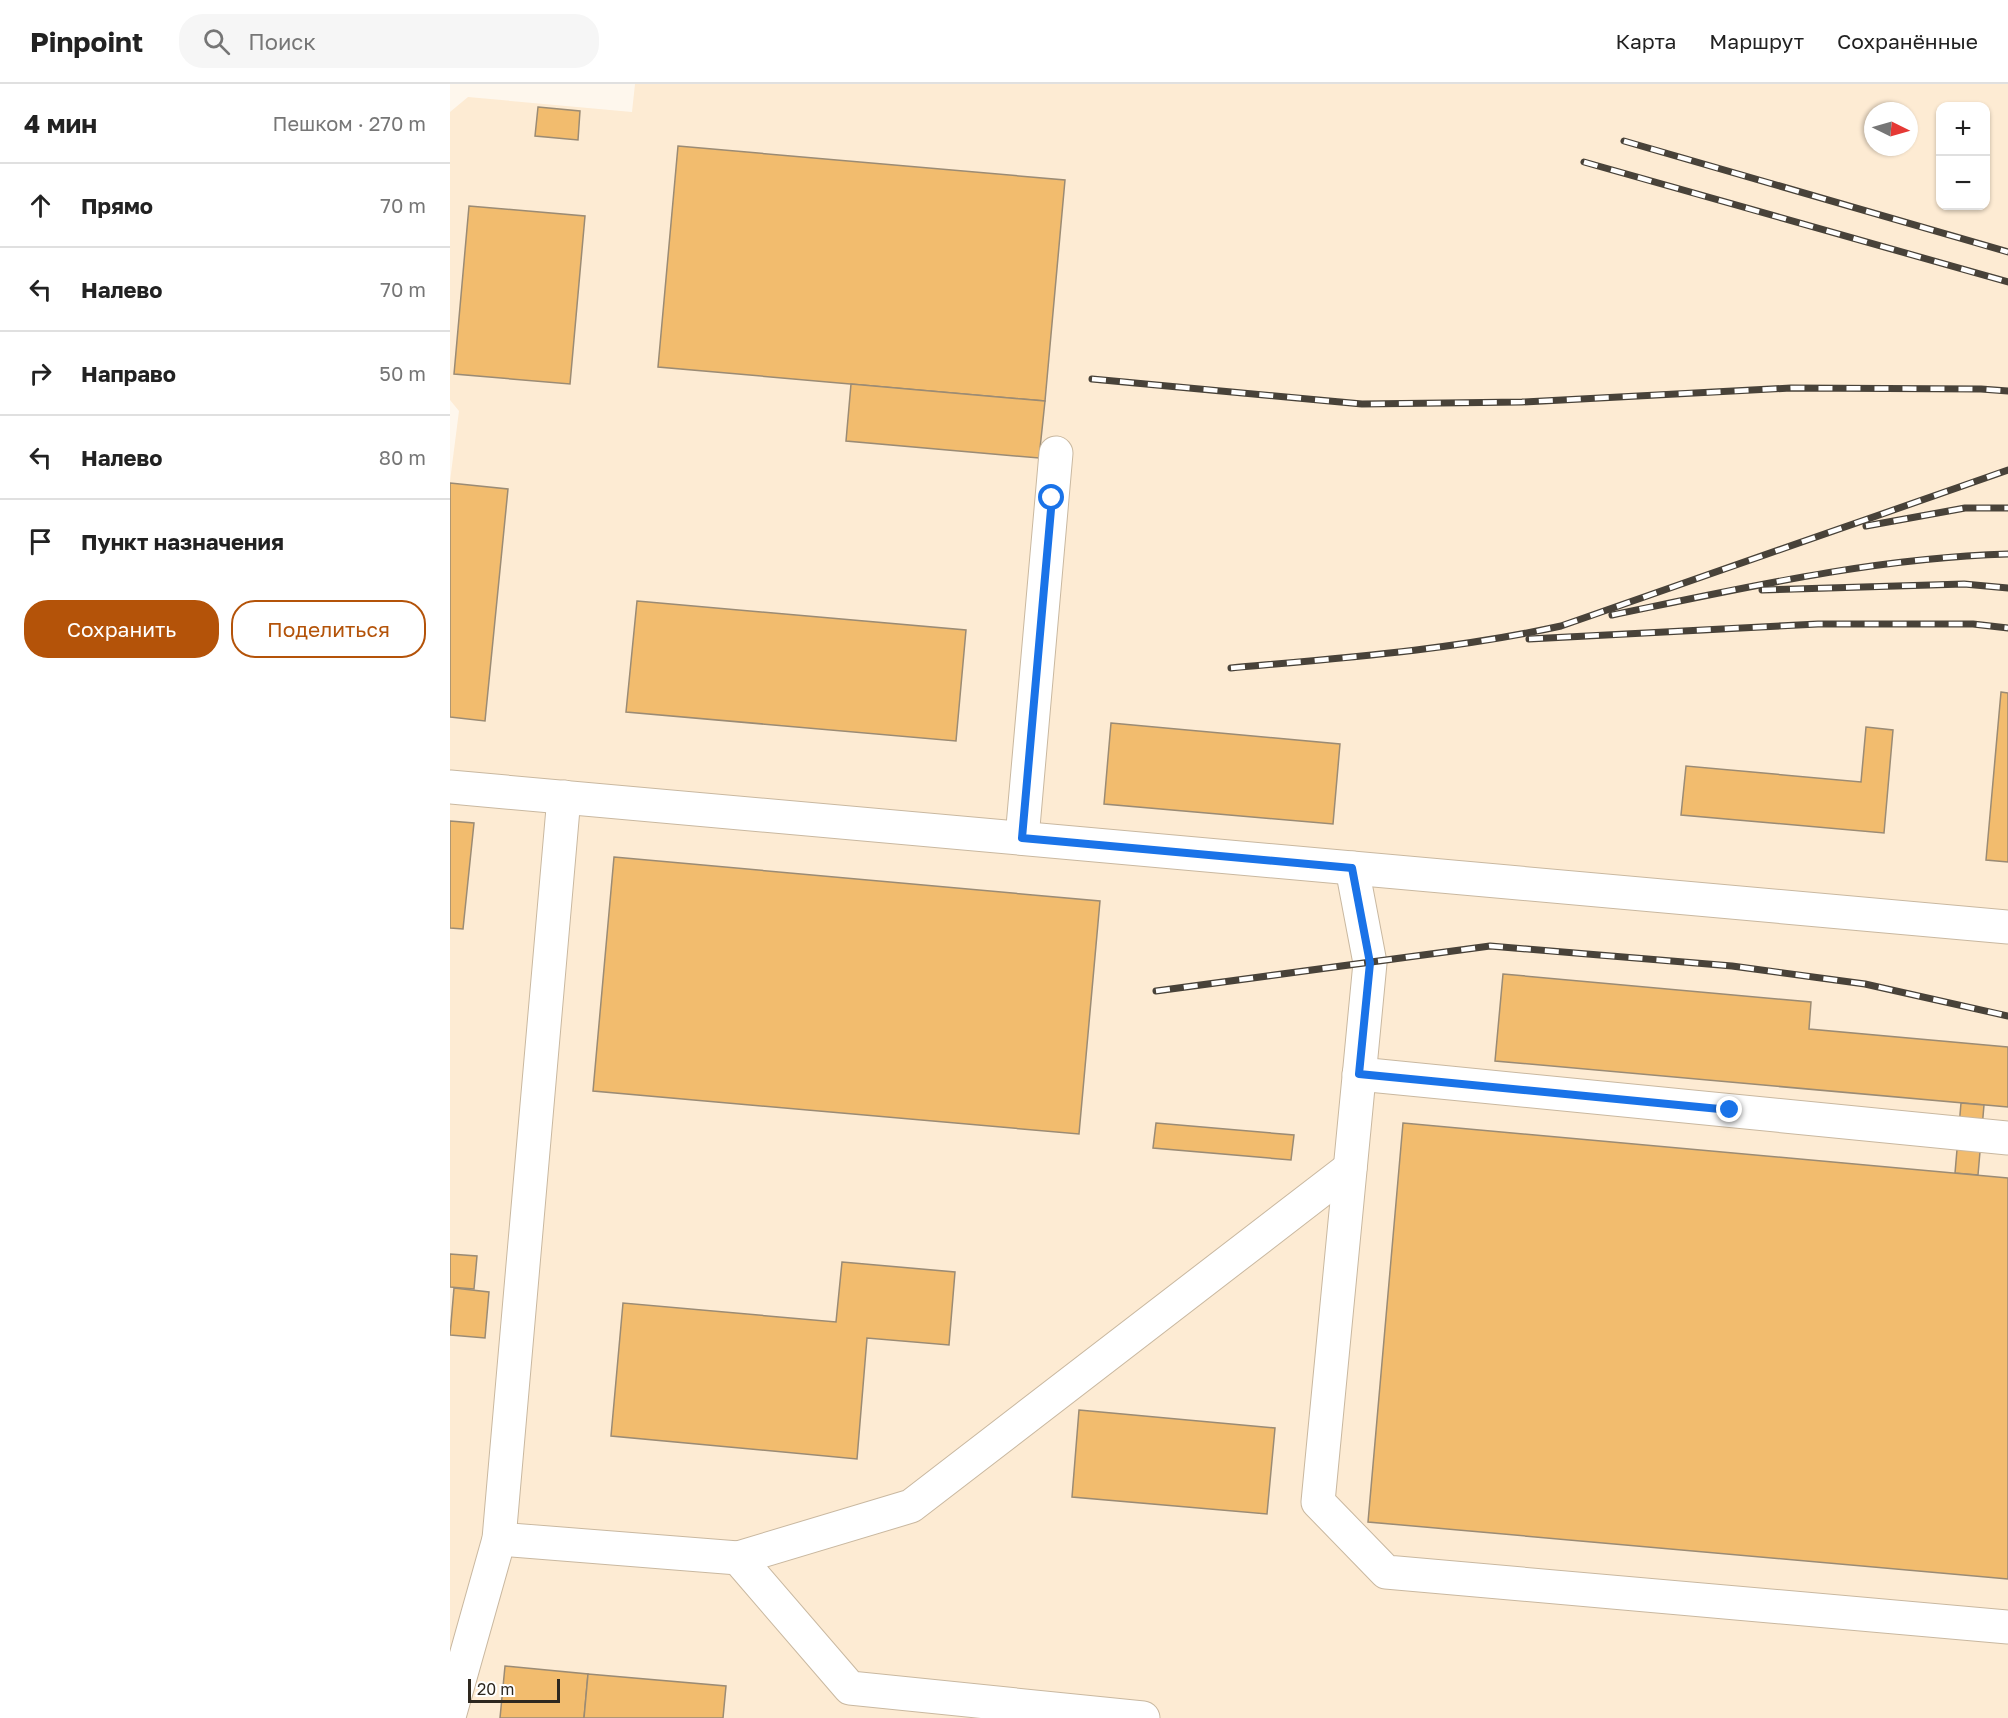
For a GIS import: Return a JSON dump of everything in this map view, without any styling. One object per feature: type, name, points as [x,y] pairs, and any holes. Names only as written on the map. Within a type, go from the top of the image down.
[{"type":"lane","points":[[1022,838],[1056,453]]},
{"type":"lane","points":[[450,787],[2008,927]]},
{"type":"lane","points":[[450,1713],[499,1539],[564,797]]},
{"type":"lane","points":[[1352,868],[1370,963],[1318,1502],[1386,1572],[2008,1628]]},
{"type":"lane","points":[[1359,1074],[2008,1138]]},
{"type":"lane","points":[[499,1539],[738,1558],[911,1506],[1350,1168]]},
{"type":"lane","points":[[738,1558],[850,1688],[1143,1718]]},
{"type":"shaded area","points":[[635,84],[2008,84],[2008,1718],[450,1718],[450,481],[459,411],[450,400],[450,112],[468,97],[632,112]]},
{"type":"building","points":[[538,107],[580,111],[578,140],[535,136]]},
{"type":"building","points":[[678,146],[1065,180],[1045,401],[658,367]]},
{"type":"building","points":[[469,206],[585,216],[570,384],[454,374]]},
{"type":"building","points":[[851,384],[1045,401],[1039,458],[846,441]]},
{"type":"building","points":[[450,483],[508,489],[485,721],[450,717]]},
{"type":"building","points":[[637,601],[966,630],[956,741],[626,712]]},
{"type":"building","points":[[2001,692],[2008,693],[2008,862],[1986,860]]},
{"type":"building","points":[[1111,723],[1340,744],[1333,824],[1104,804]]},
{"type":"building","points":[[1866,727],[1893,730],[1884,833],[1681,815],[1686,766],[1861,782]]},
{"type":"building","points":[[450,821],[474,823],[463,929],[450,928]]},
{"type":"building","points":[[614,857],[1100,901],[1079,1134],[593,1091]]},
{"type":"building","points":[[1503,974],[1811,1002],[1809,1029],[2008,1047],[2008,1107],[1495,1061]]},
{"type":"building","points":[[1961,1103],[1984,1105],[1978,1175],[1955,1173]]},
{"type":"building","points":[[1156,1123],[1294,1135],[1291,1160],[1153,1148]]},
{"type":"building","points":[[1403,1123],[2008,1178],[2008,1579],[1368,1522]]},
{"type":"building","points":[[450,1254],[477,1256],[474,1289],[450,1287]]},
{"type":"building","points":[[842,1262],[955,1272],[949,1345],[867,1338],[857,1459],[611,1436],[623,1303],[836,1322]]},
{"type":"building","points":[[454,1288],[489,1292],[485,1338],[450,1335]]},
{"type":"building","points":[[1079,1410],[1275,1428],[1267,1514],[1072,1497]]},
{"type":"building","points":[[505,1666],[588,1674],[584,1718],[500,1718]]},
{"type":"building","points":[[588,1674],[726,1686],[723,1718],[584,1718]]},
{"type":"railway","points":[[1624,141],[2008,252]]},
{"type":"railway","points":[[1584,162],[2008,282]]},
{"type":"railway","points":[[1092,379],[1362,404],[1522,402],[1791,388],[2008,391]]},
{"type":"railway","points":[[1231,668],[1438,647],[1561,626],[2008,470]]},
{"type":"railway","points":[[1866,526],[1965,508],[2008,508]]},
{"type":"railway","points":[[1612,615],[1759,585],[1858,568],[1908,561],[2008,554]]},
{"type":"railway","points":[[1762,590],[1964,584],[2008,588]]},
{"type":"railway","points":[[1529,639],[1818,624],[1973,624],[2008,628]]},
{"type":"railway","points":[[1156,991],[1490,946],[1732,966],[1865,984],[2008,1016]]},
{"type":"route","points":[[1052,498],[1022,838],[1352,868],[1370,963],[1359,1074],[1730,1110]]}]
